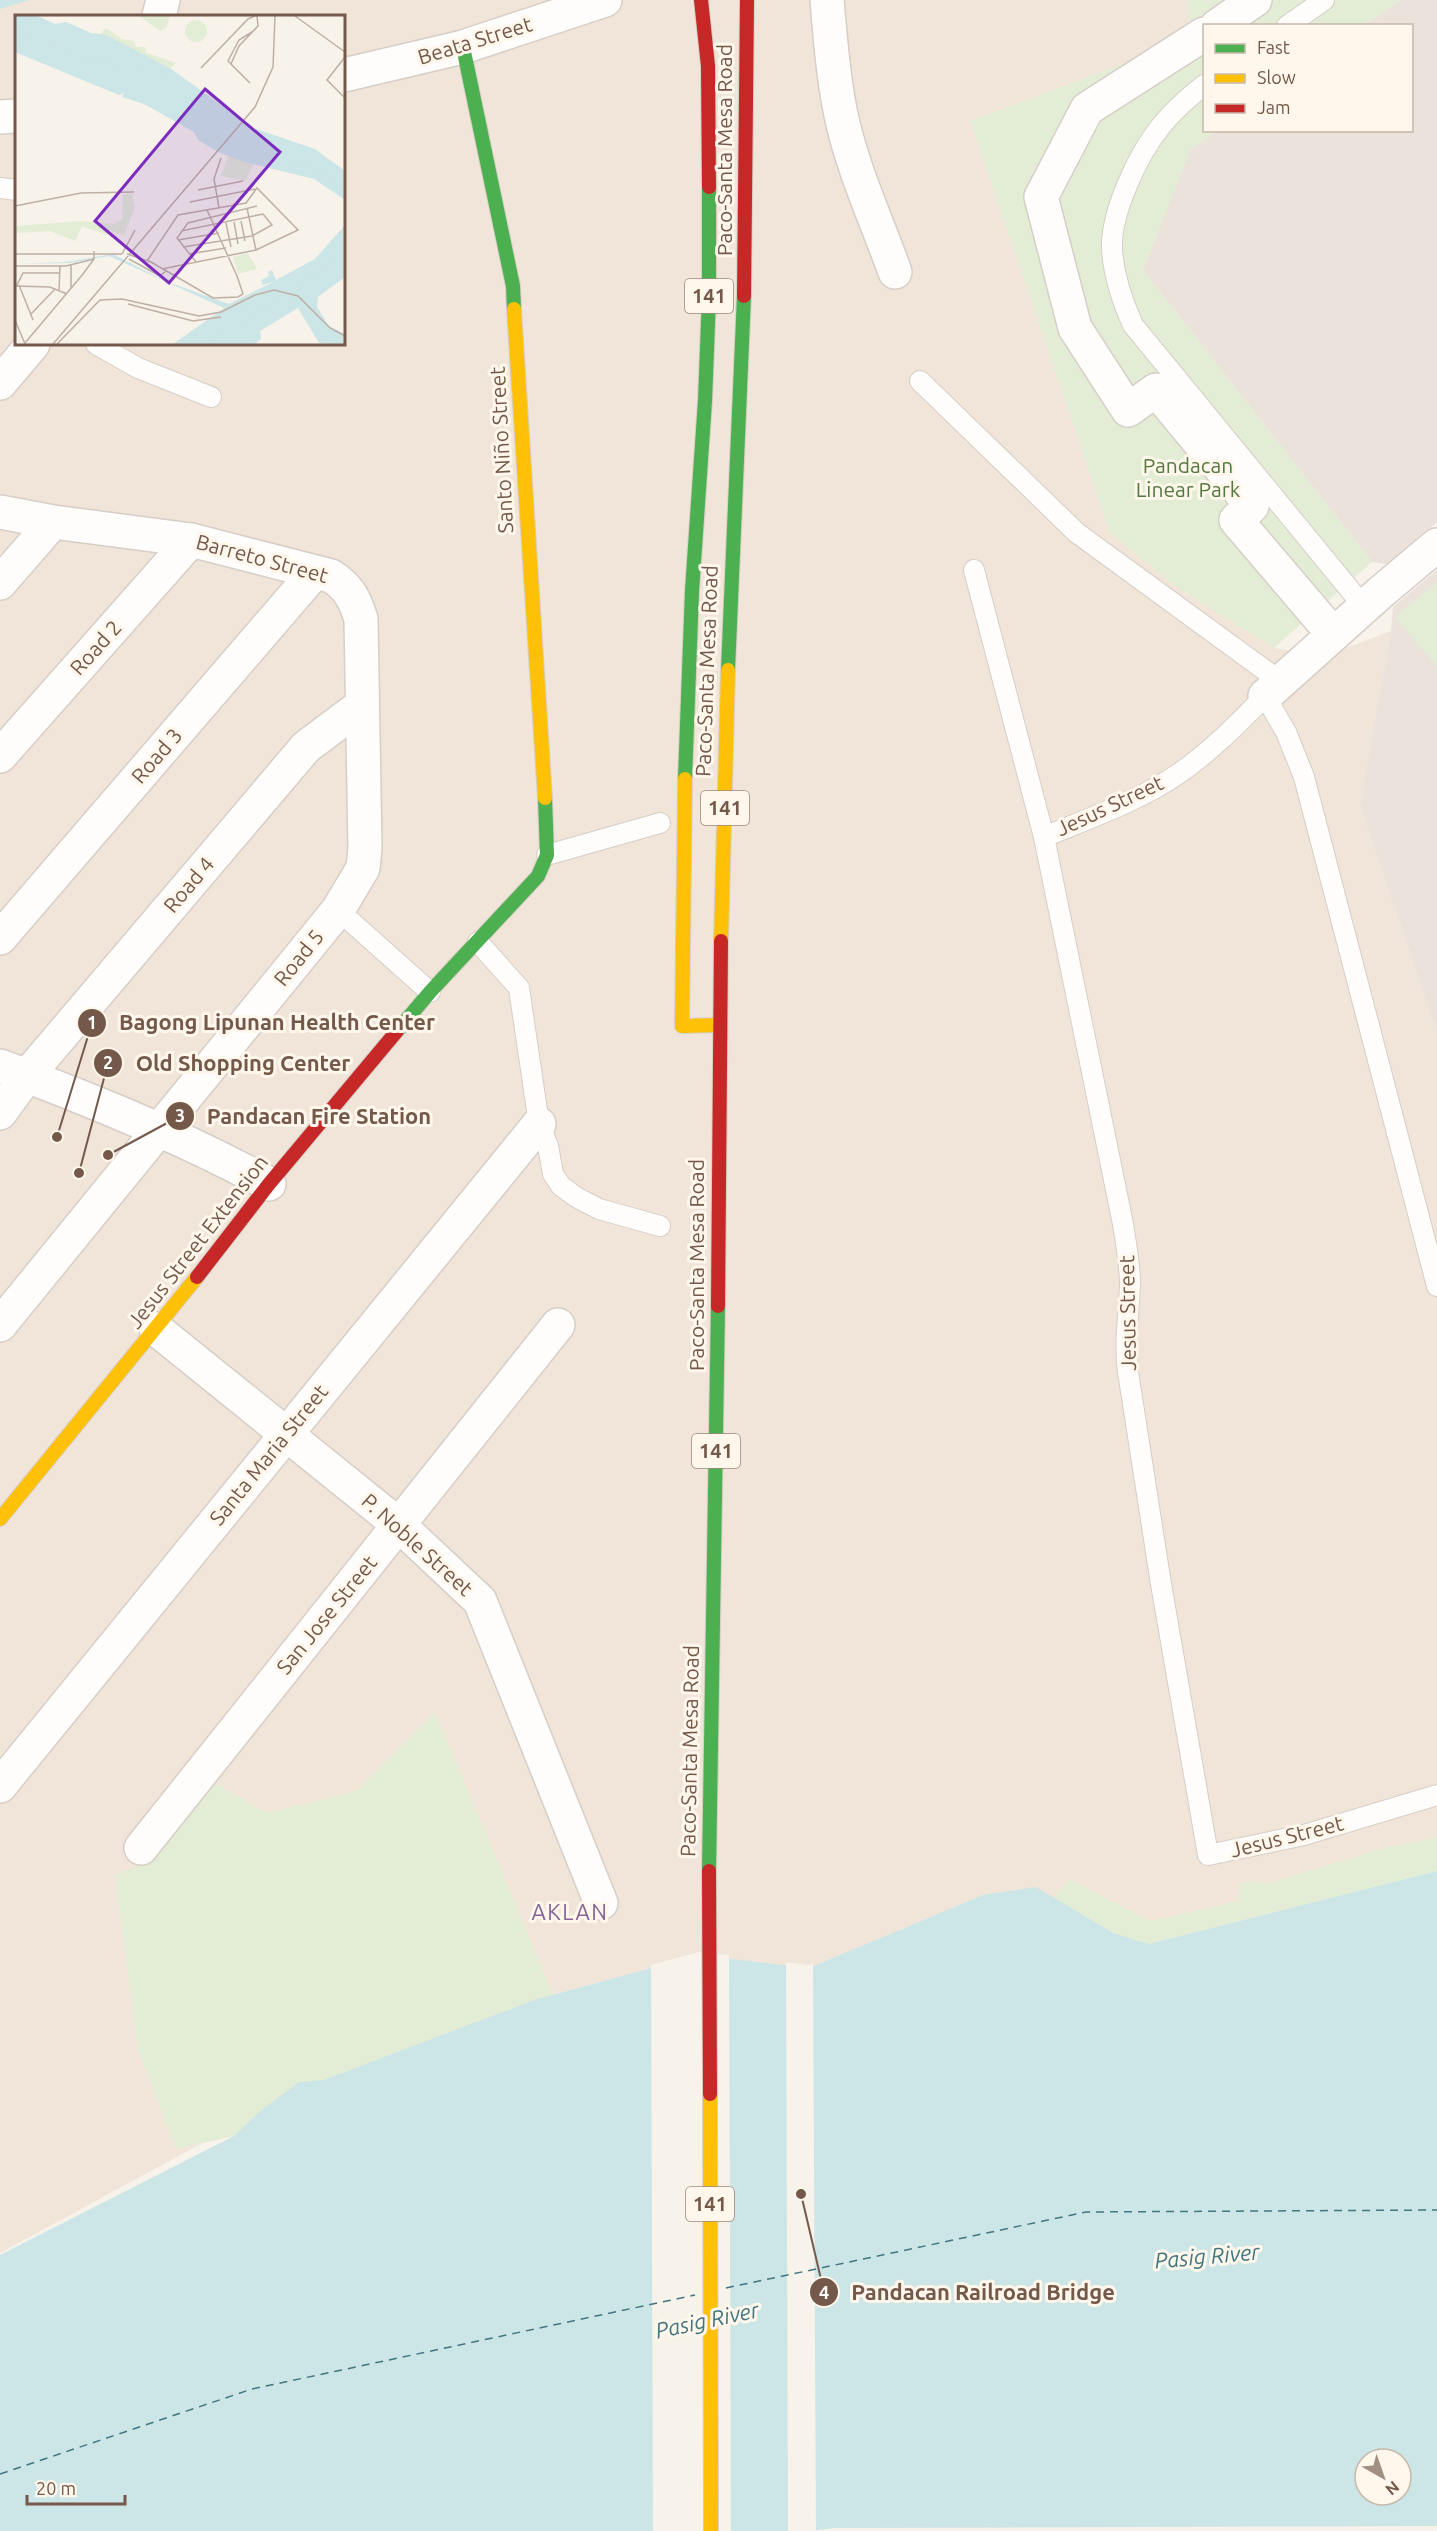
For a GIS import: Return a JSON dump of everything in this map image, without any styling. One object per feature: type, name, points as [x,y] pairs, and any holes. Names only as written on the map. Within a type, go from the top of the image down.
[{"type":"main road","name":"Paco-Santa Mesa Road","points":[[701,0],[708,66],[709,297],[705,401],[692,591],[684,814],[682,1026],[719,1025]]},
{"type":"main road","name":"Paco-Santa Mesa Road","points":[[711,2531],[709,1876],[718,1332],[719,1025],[730,591],[746,253],[747,0]]},
{"type":"main road","name":"Santo Niño Street","points":[[463,47],[513,286],[544,771],[547,855]]},
{"type":"main road","name":"Jesus Street Extension","points":[[0,1519],[156,1329],[269,1184],[430,992],[538,876],[547,855]]},
{"type":"street","points":[[159,15],[163,0]]},
{"type":"street","name":"Beata Street","points":[[345,75],[463,47],[605,0]]},
{"type":"street","points":[[827,0],[831,51],[840,111],[858,175],[895,272]]},
{"type":"street","points":[[1220,24],[1255,0]]},
{"type":"street","points":[[1203,35],[1087,109],[1041,197],[1075,328],[1128,410],[1156,390],[1252,506],[1236,520],[1333,634]]},
{"type":"street","points":[[0,117],[15,116]]},
{"type":"street","points":[[0,383],[32,345]]},
{"type":"street","name":"Barreto Street","points":[[0,512],[53,522],[191,540],[332,576],[342,582],[357,604],[362,619],[363,868]]},
{"type":"street","points":[[0,583],[53,522]]},
{"type":"street","name":"Road 2","points":[[0,756],[191,540]]},
{"type":"street","name":"Jesus Street","points":[[1273,689],[1437,545]]},
{"type":"street","name":"Road 3","points":[[0,938],[314,573]]},
{"type":"street","name":"Road 4","points":[[13,1071],[306,747],[362,705]]},
{"type":"street","name":"Road 5","points":[[161,1129],[338,910],[363,868]]},
{"type":"street","points":[[0,1113],[13,1071],[161,1129],[218,1155],[269,1184]]},
{"type":"street","name":"Santa Maria Street","points":[[0,1786],[539,1124]]},
{"type":"street","points":[[0,1325],[161,1129]]},
{"type":"street","name":"San Jose Street","points":[[141,1848],[558,1326]]},
{"type":"street","name":"P. Noble Street","points":[[156,1329],[399,1525],[480,1601],[601,1904]]},
{"type":"lane","points":[[1290,24],[1324,0]]},
{"type":"lane","points":[[1203,86],[1160,127],[1141,159],[1125,194],[1116,219],[1112,248],[1120,296],[1133,325],[1364,607]]},
{"type":"lane","points":[[0,188],[15,190]]},
{"type":"lane","points":[[98,345],[138,368],[211,397]]},
{"type":"lane","points":[[920,381],[1077,533],[1273,689],[1304,777],[1437,1286]]},
{"type":"lane","points":[[974,570],[1044,837]]},
{"type":"lane","name":"Jesus Street","points":[[1273,689],[1215,744],[1177,775],[1123,804],[1044,837],[1129,1261],[1130,1286],[1125,1346],[1128,1372],[1161,1584],[1208,1855],[1304,1835],[1437,1794]]},
{"type":"lane","points":[[547,855],[660,823]]},
{"type":"lane","points":[[338,910],[430,992]]},
{"type":"lane","points":[[478,942],[519,988],[539,1124],[548,1146],[553,1174],[561,1186],[599,1209],[660,1226]]},
{"type":"shaded area","points":[[0,0],[1187,0],[1191,30],[1136,59],[970,122],[1274,648],[1325,656],[1391,631],[1360,805],[1437,1032],[1437,1871],[1113,1933],[1035,1888],[983,1895],[809,1968],[699,1955],[534,2000],[259,2112],[0,2253]]},
{"type":"shaded area","points":[[1401,0],[1437,0],[1437,522],[1388,564],[1372,562],[1143,270],[1190,150],[1216,132],[1413,132],[1413,24],[1366,24]]},
{"type":"shaded area","points":[[1437,570],[1437,1032],[1360,805],[1391,631],[1393,607]]},
{"type":"green space","name":"Pandacan Linear Park","points":[[1187,0],[1401,0],[1366,24],[1203,24],[1203,132],[1216,132],[1190,150],[1143,270],[1372,562],[1274,648],[1175,586],[1110,533],[970,121],[1136,59],[1191,30]]},
{"type":"green space","points":[[1437,582],[1437,667],[1395,617]]},
{"type":"green space","points":[[435,1712],[555,1999],[259,2112],[234,2136],[176,2149],[138,2050],[115,1875],[147,1863],[208,1779],[267,1813],[356,1791]]},
{"type":"green space","points":[[1437,1837],[1437,1871],[1149,1944],[1113,1933],[1054,1898],[1069,1879],[1150,1921],[1239,1901],[1240,1884],[1252,1881],[1267,1884],[1380,1849]]},
{"type":"water","points":[[0,0],[29,0],[0,9]]},
{"type":"water","name":"Pasig River","points":[[1437,1871],[1437,2526],[835,2528],[810,2531],[0,2531],[0,2255],[234,2136],[259,2112],[299,2082],[324,2080],[534,2000],[699,1955],[809,1968],[983,1895],[1036,1887],[1113,1933],[1149,1944]]},
{"type":"pier","points":[[699,1952],[729,1955],[731,2531],[653,2531],[651,1965]]},
{"type":"pier","points":[[786,1962],[809,1965],[813,1963],[816,2531],[788,2531]]},
{"type":"ferry route","points":[[726,2288],[1086,2212],[1437,2210]]},
{"type":"ferry route","points":[[0,2474],[252,2389],[695,2295]]},
{"type":"traffic: fast","points":[[463,47],[513,286],[514,309]]},
{"type":"traffic: fast","points":[[685,779],[692,591],[705,401],[709,297],[709,187]]},
{"type":"traffic: fast","points":[[728,670],[744,296]]},
{"type":"traffic: fast","points":[[397,1031],[430,992],[538,876],[547,855],[545,798]]},
{"type":"traffic: fast","points":[[709,1871],[718,1306]]},
{"type":"traffic: slow","points":[[514,309],[545,798]]},
{"type":"traffic: slow","points":[[721,941],[728,670]]},
{"type":"traffic: slow","points":[[685,779],[682,1026],[719,1025]]},
{"type":"traffic: slow","points":[[0,1519],[197,1277]]},
{"type":"traffic: slow","points":[[710,2094],[711,2531]]},
{"type":"traffic: jam","points":[[701,0],[708,66],[709,187]]},
{"type":"traffic: jam","points":[[744,296],[747,0]]},
{"type":"traffic: jam","points":[[718,1306],[721,941]]},
{"type":"traffic: jam","points":[[197,1277],[269,1184],[397,1031]]},
{"type":"traffic: jam","points":[[709,1871],[710,2094]]},
{"type":"place","name":"Bagong Lipunan Health Center","points":[[57,1137]]},
{"type":"place","name":"Pandacan Fire Station","points":[[108,1155]]},
{"type":"place","name":"Old Shopping Center","points":[[79,1173]]},
{"type":"place","name":"Pandacan Railroad Bridge","points":[[801,2194]]},
{"type":"district","name":"AKLAN","points":[[570,1912]]}]
